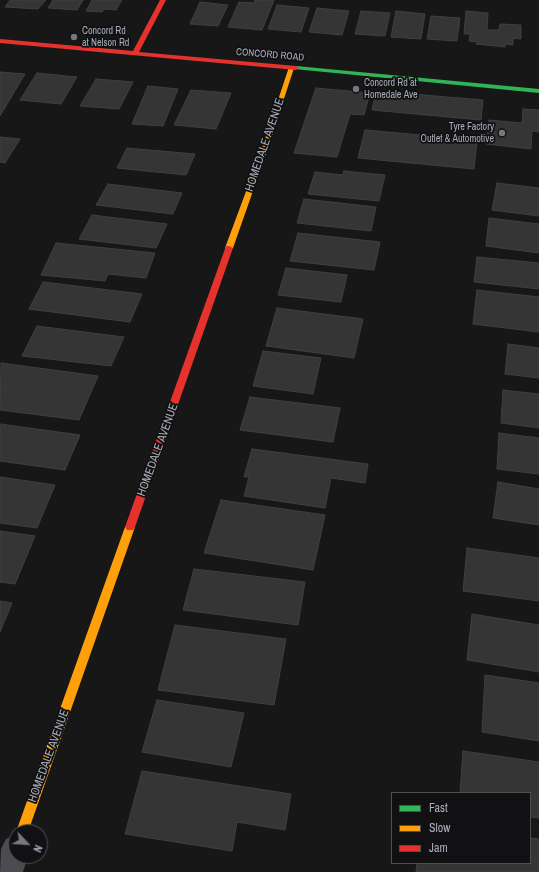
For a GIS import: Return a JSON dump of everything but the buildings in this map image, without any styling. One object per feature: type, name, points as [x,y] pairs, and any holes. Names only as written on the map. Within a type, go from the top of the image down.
[{"type":"street","points":[[135,54],[163,0]]},
{"type":"street","name":"CONCORD ROAD","points":[[0,42],[539,91]]},
{"type":"street","name":"HOMEDALE AVENUE","points":[[25,824],[264,151],[292,68]]},
{"type":"traffic: fast","points":[[296,68],[539,91]]},
{"type":"traffic: slow","points":[[229,248],[264,151],[291,68]]},
{"type":"traffic: slow","points":[[25,824],[130,527]]},
{"type":"traffic: jam","points":[[135,54],[163,0]]},
{"type":"traffic: jam","points":[[0,41],[296,68]]},
{"type":"traffic: jam","points":[[130,527],[229,248]]},
{"type":"place","name":"Concord Rd at Nelson Rd","points":[[74,37]]},
{"type":"place","name":"Concord Rd at Homedale Ave","points":[[356,89]]},
{"type":"place","name":"Tyre Factory Outlet & Automotive","points":[[502,133]]}]
